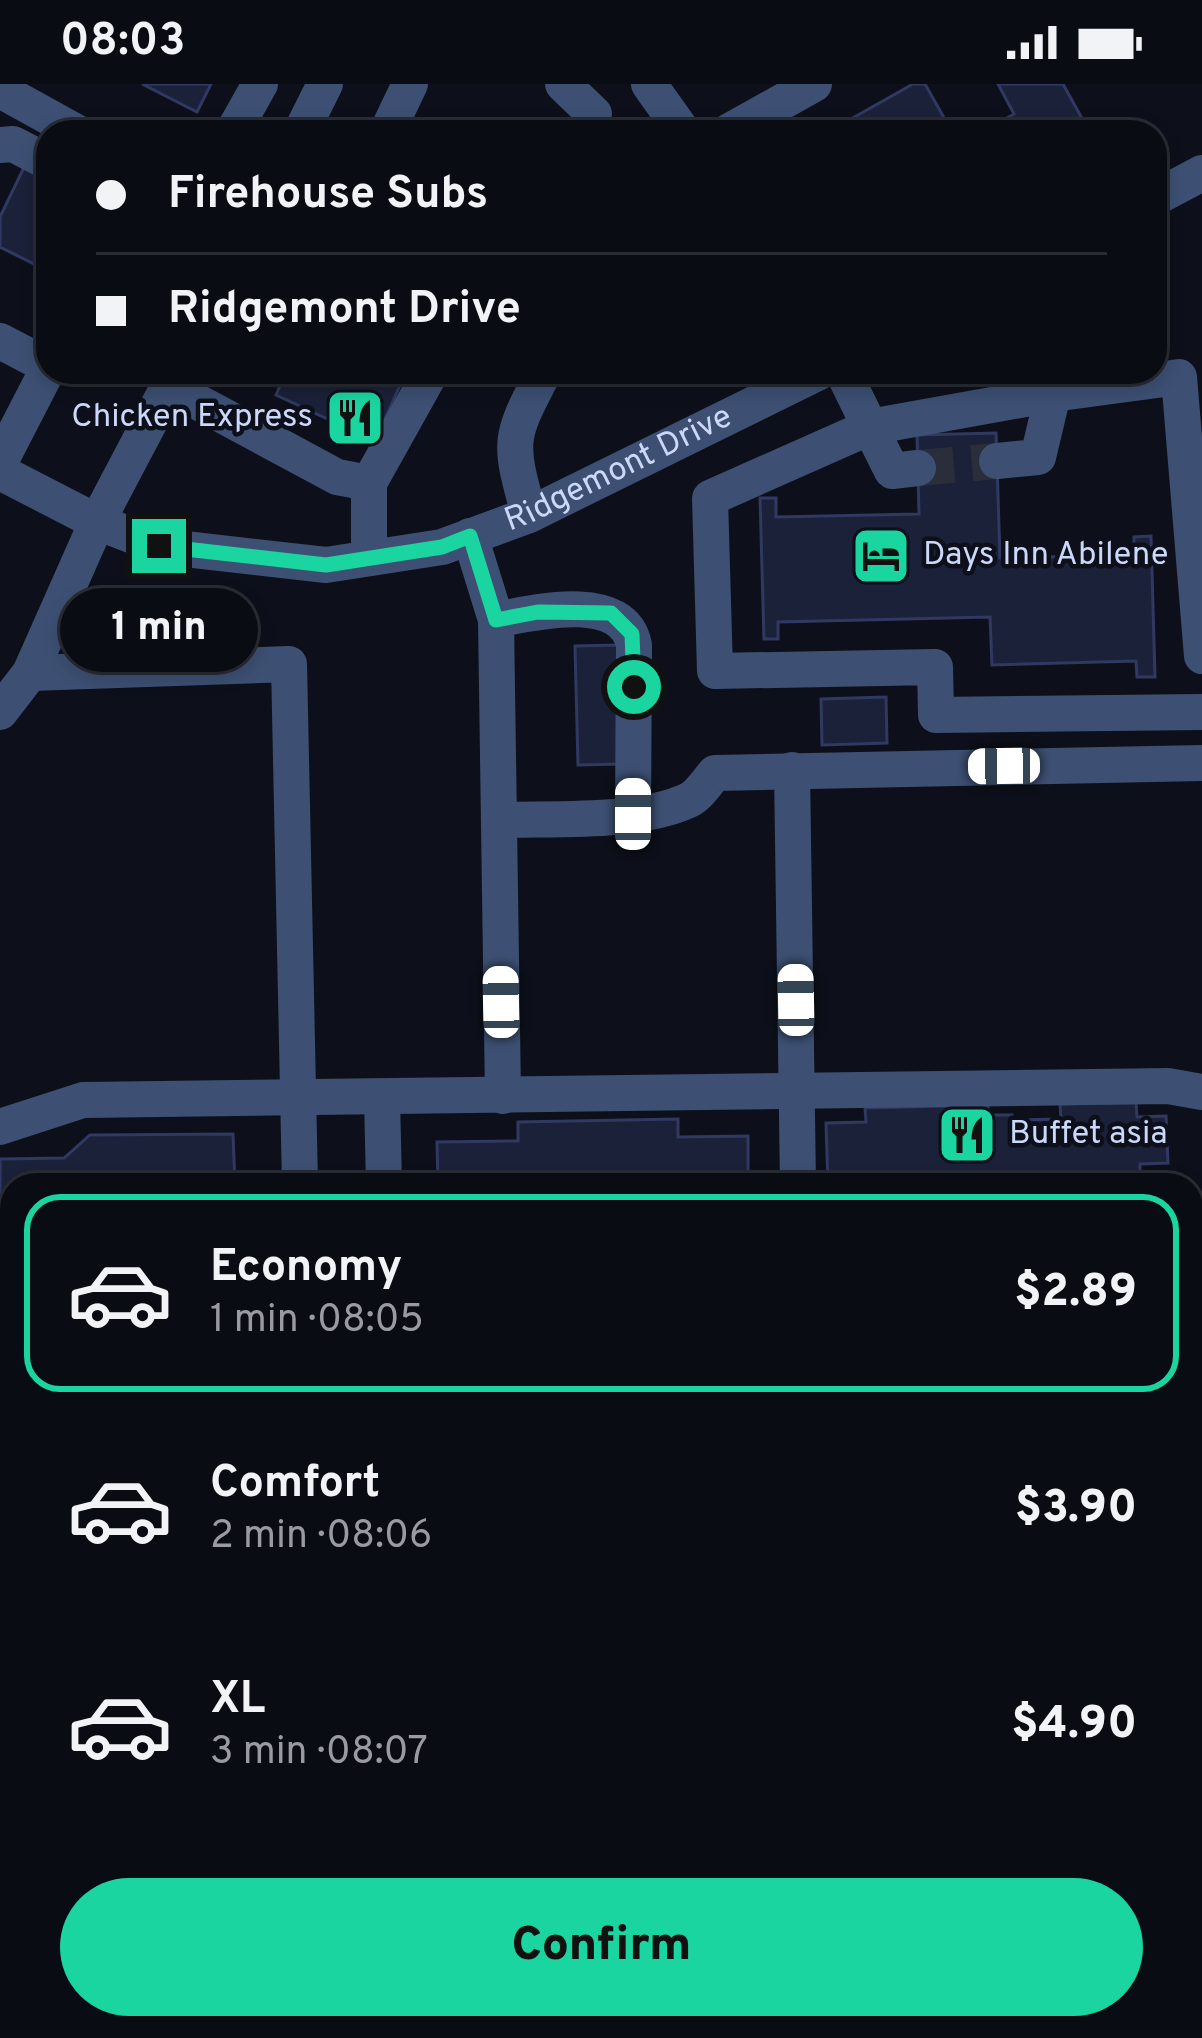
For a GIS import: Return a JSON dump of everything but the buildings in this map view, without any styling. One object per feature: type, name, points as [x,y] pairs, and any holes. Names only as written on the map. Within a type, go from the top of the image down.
[{"type":"street","points":[[240,120],[260,84]]},
{"type":"street","points":[[307,120],[326,84]]},
{"type":"street","points":[[393,120],[410,84]]},
{"type":"street","points":[[563,84],[594,114]]},
{"type":"street","points":[[649,84],[674,120]]},
{"type":"street","points":[[750,120],[814,84]]},
{"type":"street","points":[[0,90],[54,120]]},
{"type":"street","points":[[0,145],[14,144],[36,156]]},
{"type":"street","points":[[1167,195],[1198,187]]},
{"type":"street","points":[[0,341],[36,360]]},
{"type":"street","points":[[1167,378],[1179,377],[1202,656]]},
{"type":"street","points":[[0,462],[39,384]]},
{"type":"street","points":[[0,712],[30,673],[97,521],[169,384]]},
{"type":"street","points":[[180,384],[337,477],[369,483]]},
{"type":"street","points":[[369,558],[369,483],[424,384]]},
{"type":"street","points":[[529,515],[513,456],[514,435],[538,384]]},
{"type":"street","points":[[850,384],[892,470],[918,468]]},
{"type":"street","points":[[1047,384],[870,427],[710,498],[715,671],[934,667],[936,715],[1202,712]]},
{"type":"street","points":[[997,461],[1038,457],[1051,384]]},
{"type":"street","name":"Ridgemont Drive","points":[[0,472],[159,546],[326,565],[442,547],[529,515],[749,387]]},
{"type":"street","points":[[470,536],[496,620],[502,1096]]},
{"type":"street","points":[[496,620],[538,612],[592,611],[611,613],[624,622],[634,645],[633,814]]},
{"type":"street","points":[[30,673],[289,664],[300,1173]]},
{"type":"street","points":[[499,820],[633,814],[693,798],[715,772],[1202,763]]},
{"type":"street","points":[[792,770],[798,1173]]},
{"type":"street","points":[[0,1126],[83,1100],[1168,1086],[1202,1092]]},
{"type":"street","points":[[382,1097],[384,1173]]},
{"type":"tunnel","points":[[918,468],[997,461]]},
{"type":"place","name":"Chicken Express","points":[[355,418]]},
{"type":"place","name":"Days Inn Abilene","points":[[881,556]]},
{"type":"place","name":"Buffet asia","points":[[967,1135]]},
{"type":"route","points":[[159,546],[326,565],[442,547],[470,536],[496,620],[538,612],[611,613],[632,634],[634,687]]}]
